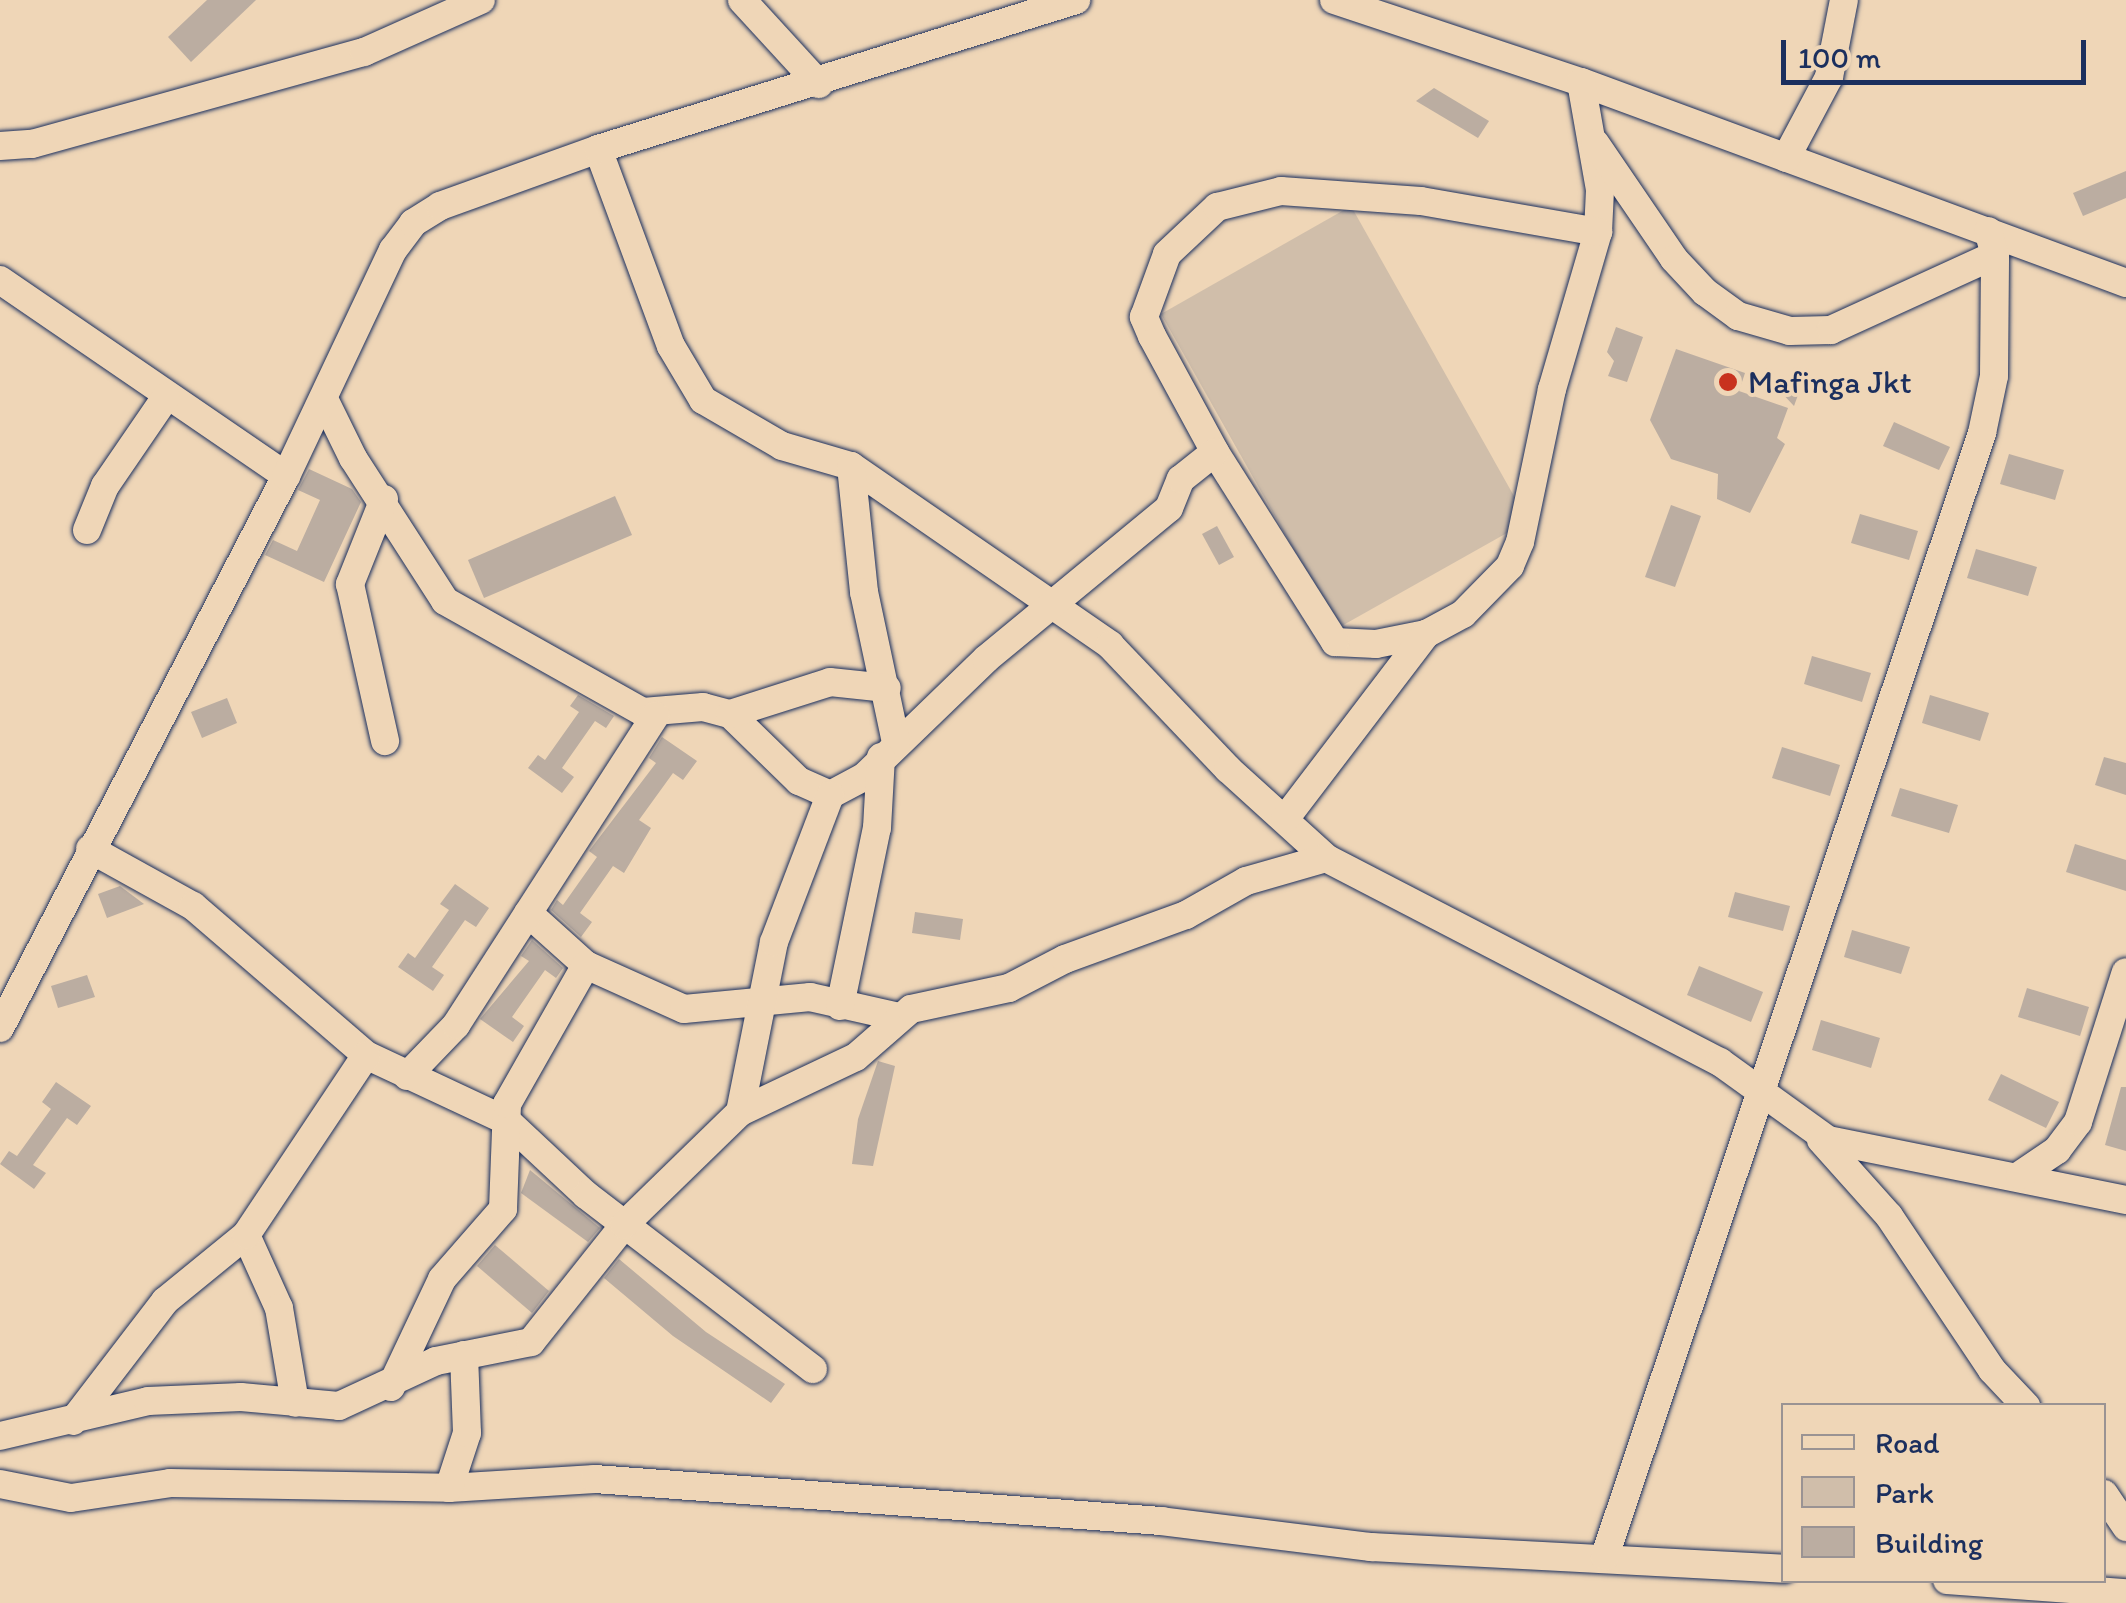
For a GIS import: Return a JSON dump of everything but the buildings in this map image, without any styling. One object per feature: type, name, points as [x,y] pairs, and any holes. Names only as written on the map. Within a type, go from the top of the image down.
[{"type":"lane","points":[[0,146],[32,144],[364,52],[481,0]]},
{"type":"lane","points":[[742,0],[818,84]]},
{"type":"lane","points":[[0,1028],[286,476],[393,250],[413,223],[440,206],[598,149],[818,84],[1076,0]]},
{"type":"lane","points":[[1334,0],[1581,82],[1786,158],[1992,243],[2126,284]]},
{"type":"lane","points":[[1786,158],[1829,77],[1844,0]]},
{"type":"lane","points":[[1581,82],[1600,190],[1598,232],[1552,388],[1520,542],[1510,566],[1463,614],[1426,634],[1376,644],[1335,642],[1215,452],[1144,316],[1167,254],[1216,207],[1281,191],[1327,192],[1598,232]]},
{"type":"lane","points":[[1589,133],[1674,259],[1738,316],[1811,334],[1992,243]]},
{"type":"lane","points":[[598,149],[671,346],[703,400],[782,446],[851,466],[1110,645],[1326,858],[1759,1086],[1810,1128],[1889,1216],[1992,1370],[2023,1403]]},
{"type":"lane","points":[[1605,1556],[1759,1086],[1982,433],[1994,376],[1992,243]]},
{"type":"lane","points":[[0,280],[286,476]]},
{"type":"lane","points":[[86,530],[105,486],[166,397]]},
{"type":"lane","points":[[324,399],[353,458],[384,499],[444,602],[655,716],[703,708],[730,714],[830,682],[886,688]]},
{"type":"lane","points":[[740,1112],[774,942],[830,795],[864,777],[888,750],[1050,602],[1168,508],[1180,479],[1215,452]]},
{"type":"lane","points":[[840,1006],[877,828],[888,750],[886,688],[864,592],[851,466]]},
{"type":"lane","points":[[384,499],[350,584],[384,741]]},
{"type":"lane","points":[[1284,819],[1426,634]]},
{"type":"lane","points":[[730,714],[799,781],[830,795]]},
{"type":"lane","points":[[407,1076],[456,1025],[655,716]]},
{"type":"lane","points":[[90,849],[193,906],[366,1055],[507,1121],[624,1225],[813,1369]]},
{"type":"lane","points":[[0,1436],[148,1401],[340,1406],[391,1386],[436,1361],[540,1336],[624,1225],[740,1112],[856,1057],[899,1017],[929,1002],[1010,988],[1065,959],[1186,915],[1246,882],[1326,858]]},
{"type":"lane","points":[[528,912],[586,965],[684,1009],[761,998],[810,997],[899,1017]]},
{"type":"lane","points":[[391,1386],[442,1280],[503,1209],[507,1121],[518,1078],[586,965]]},
{"type":"lane","points":[[2020,1175],[2057,1150],[2078,1122],[2126,972]]},
{"type":"lane","points":[[73,1420],[165,1301],[246,1235],[366,1055]]},
{"type":"lane","points":[[1810,1128],[1844,1146],[2020,1175],[2126,1200]]},
{"type":"lane","points":[[246,1235],[279,1308],[295,1402]]},
{"type":"lane","points":[[449,1488],[467,1433],[464,1355]]},
{"type":"lane","points":[[0,1484],[71,1498],[170,1482],[449,1488],[595,1480],[1161,1521],[1371,1548],[1605,1556],[1781,1569]]},
{"type":"lane","points":[[2106,1497],[2126,1528]]},
{"type":"lane","points":[[1988,1583],[2126,1593]]},
{"type":"green space","points":[[1351,206],[1528,521],[1338,628],[1161,314]]},
{"type":"place","name":"Mafinga Jkt","points":[[1728,382]]}]
